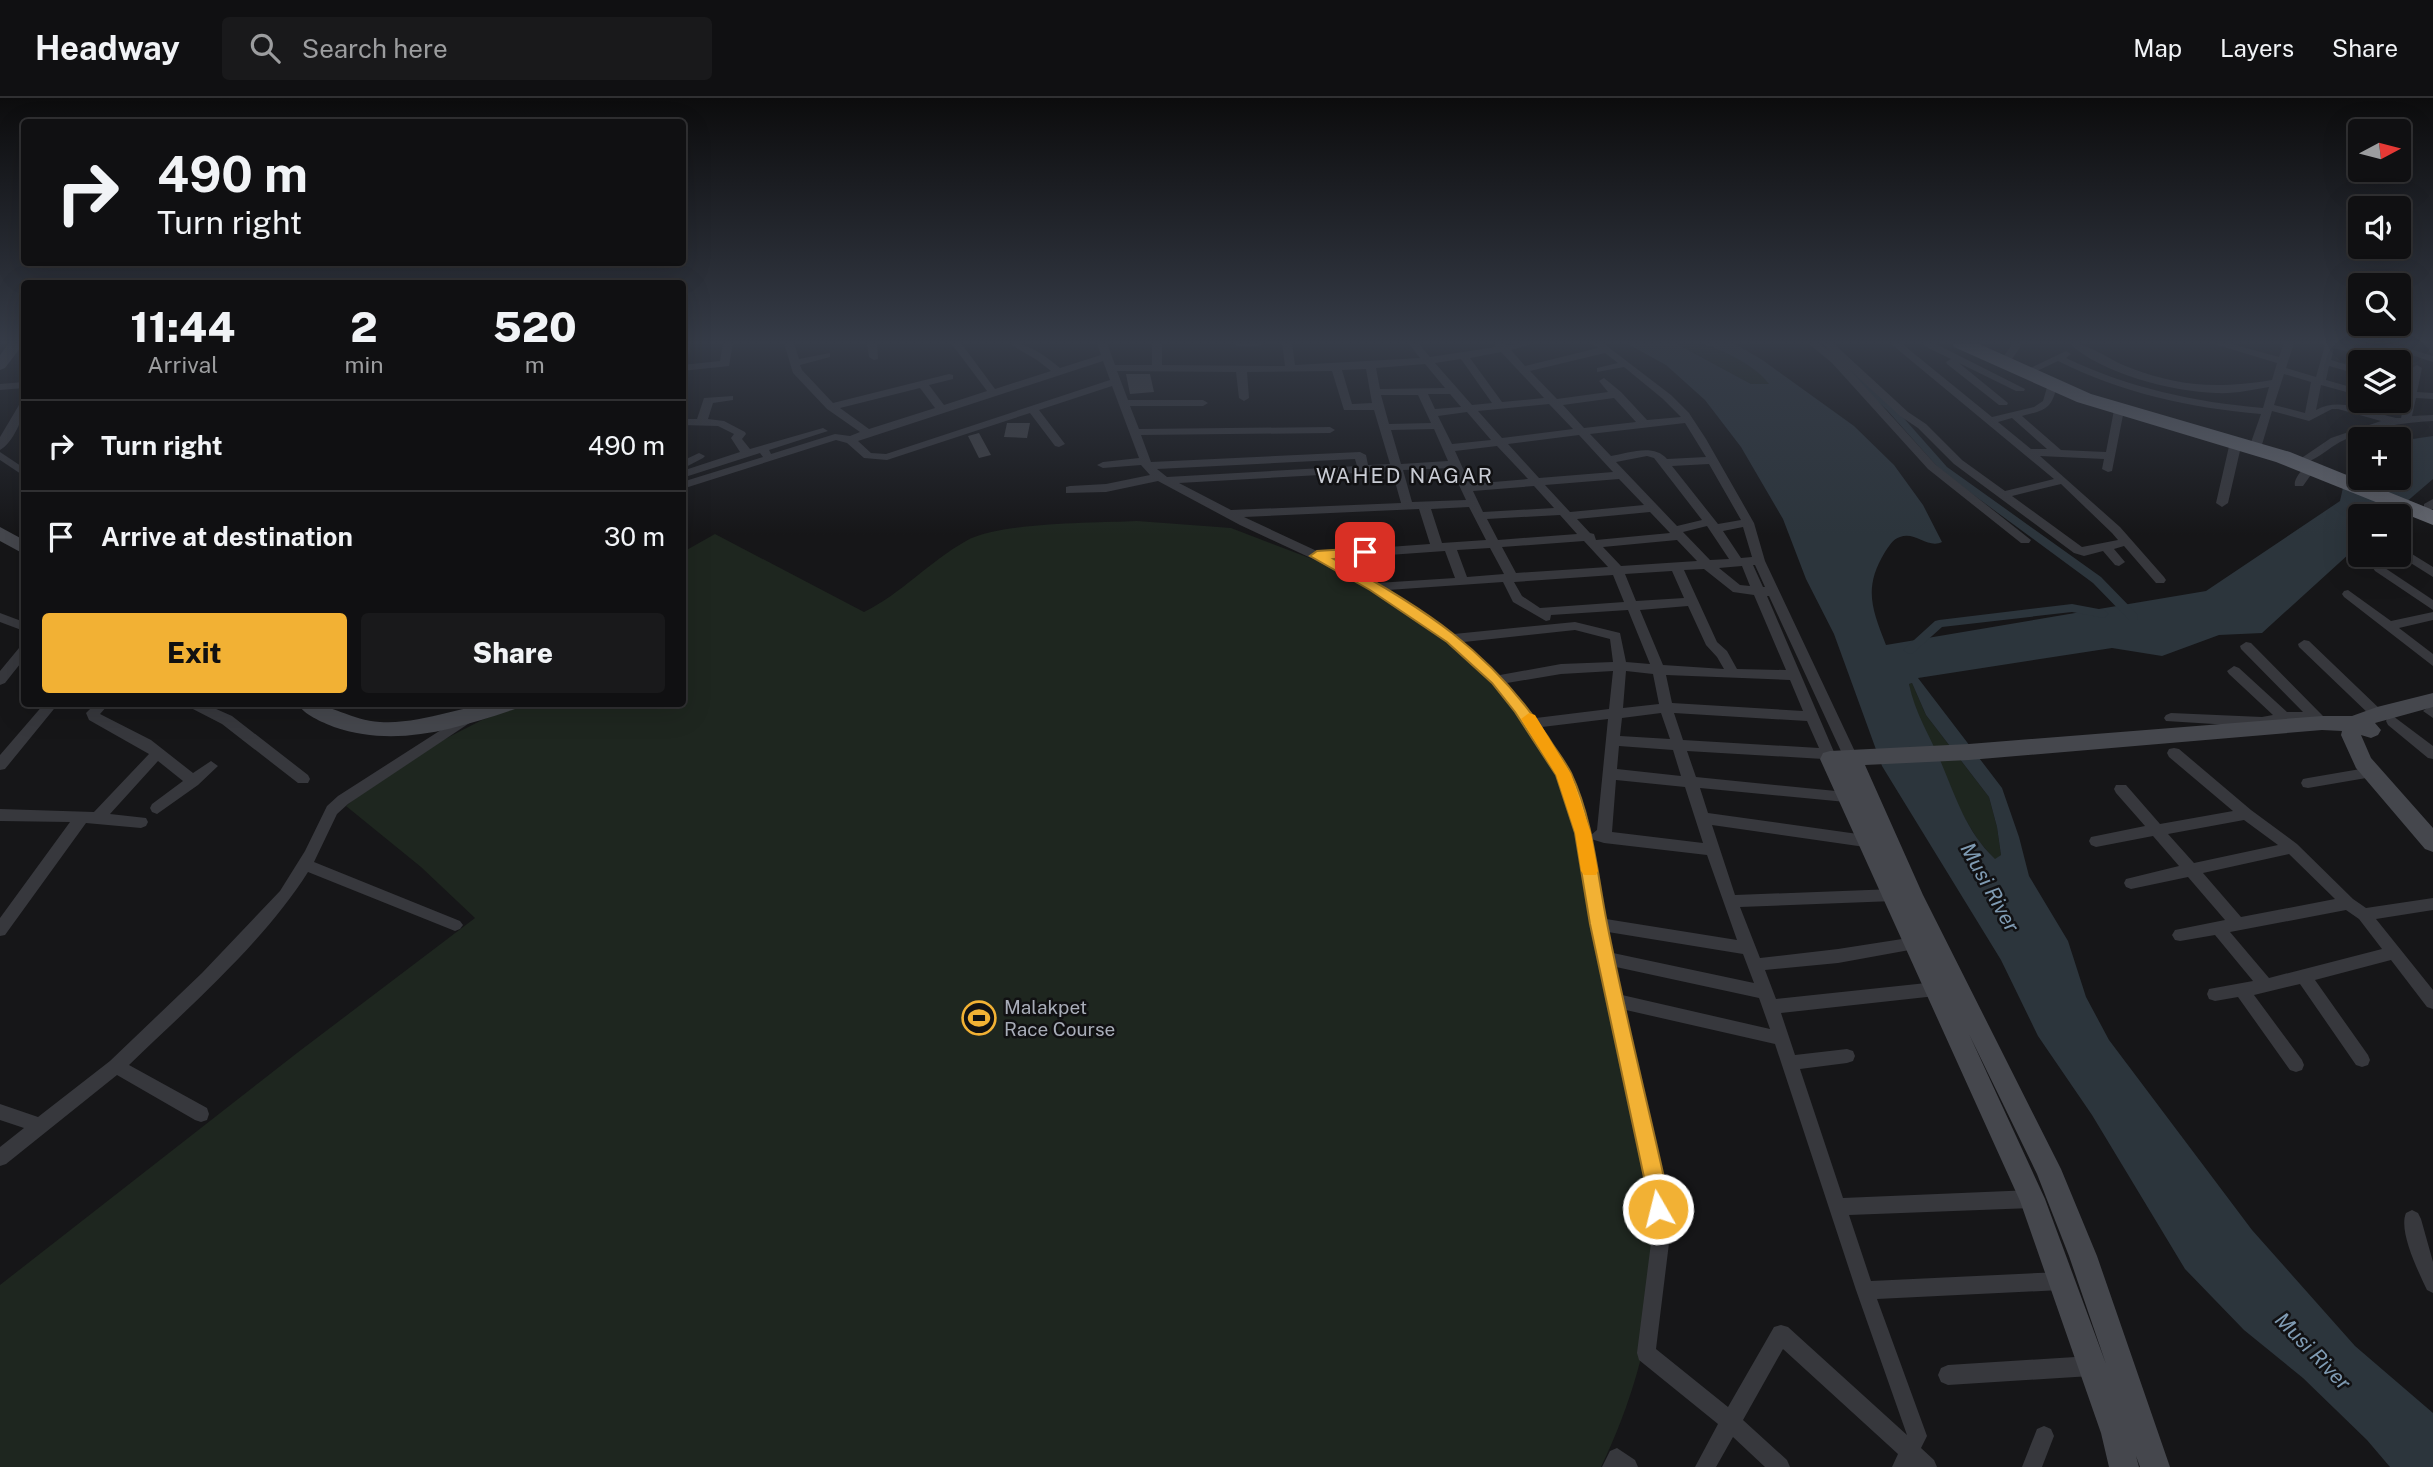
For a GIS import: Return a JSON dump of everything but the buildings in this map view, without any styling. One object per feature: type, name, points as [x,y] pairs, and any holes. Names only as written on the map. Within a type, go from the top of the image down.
[{"type":"highway","points":[[2110,407],[2249,444]]},
{"type":"highway","points":[[2161,407],[2306,470],[2340,476],[2431,510]]},
{"type":"street","points":[[702,422],[706,407]]},
{"type":"street","points":[[831,407],[868,433]]},
{"type":"street","points":[[851,440],[952,407]]},
{"type":"street","points":[[686,482],[747,453],[766,453],[835,437],[851,440],[868,456],[887,457],[1038,407]]},
{"type":"street","points":[[1126,407],[1146,463],[1163,478],[1374,587],[1452,639],[1497,680],[1533,723],[1563,774],[1583,833],[1599,924],[1655,1182],[1661,1235],[1646,1353],[1732,1423],[1780,1467]]},
{"type":"street","points":[[1348,407],[1378,407],[1408,507]]},
{"type":"street","points":[[1429,407],[1479,516],[1495,543],[1517,599],[1559,627]]},
{"type":"street","points":[[1468,407],[1617,570],[1658,668],[1666,708],[1702,818],[1768,1000],[1917,1436],[1906,1459]]},
{"type":"street","points":[[1432,413],[1500,407]]},
{"type":"street","points":[[1559,407],[1706,564],[1737,589],[1766,592]]},
{"type":"street","points":[[1629,407],[1644,424]]},
{"type":"street","points":[[1676,407],[1688,419],[1748,523],[1747,561]]},
{"type":"street","points":[[1881,407],[1932,467],[2025,540]]},
{"type":"street","points":[[1896,407],[1922,426],[1958,463],[2078,550],[2084,552],[2125,542]]},
{"type":"street","points":[[1974,407],[2063,480],[2116,530],[2160,580]]},
{"type":"street","points":[[1977,409],[1986,407]]},
{"type":"street","points":[[1992,420],[2016,416],[2041,407]]},
{"type":"street","points":[[2161,407],[2267,409],[2309,418],[2328,407]]},
{"type":"street","points":[[2309,418],[2312,407]]},
{"type":"street","points":[[2348,407],[2433,418]]},
{"type":"street","points":[[2222,503],[2267,409]]},
{"type":"street","points":[[1033,410],[1059,444]]},
{"type":"street","points":[[2108,469],[2119,410]]},
{"type":"street","points":[[2401,413],[2404,416]]},
{"type":"street","points":[[2016,416],[2059,453]]},
{"type":"street","points":[[2306,470],[2324,444],[2404,416]]},
{"type":"street","points":[[1450,449],[1688,419]]},
{"type":"street","points":[[0,447],[20,422]]},
{"type":"street","points":[[686,422],[720,423],[741,434],[736,438],[747,453]]},
{"type":"street","points":[[1385,427],[1439,426]]},
{"type":"street","points":[[1135,432],[1330,430]]},
{"type":"street","points":[[686,482],[823,431]]},
{"type":"street","points":[[2031,452],[2109,456]]},
{"type":"street","points":[[1608,460],[1651,453],[1658,456],[1712,525],[1747,561],[1766,592],[1844,757],[2048,1169],[2083,1255],[2155,1467]]},
{"type":"street","points":[[0,454],[21,471]]},
{"type":"street","points":[[1103,465],[1360,455],[1363,468]]},
{"type":"street","points":[[686,464],[699,456]]},
{"type":"street","points":[[1663,463],[1713,460]]},
{"type":"street","points":[[1070,490],[1106,488],[1163,478],[1457,464]]},
{"type":"street","points":[[1467,488],[1621,475]]},
{"type":"street","points":[[2002,495],[2063,480]]},
{"type":"street","points":[[1231,514],[1473,502]]},
{"type":"street","points":[[1424,506],[1462,580]]},
{"type":"street","points":[[1479,516],[1651,508]]},
{"type":"street","points":[[1317,556],[1495,543],[1593,541],[1678,533],[1712,525],[1748,523]]},
{"type":"street","points":[[0,533],[21,546]]},
{"type":"street","points":[[2105,546],[2119,562]]},
{"type":"street","points":[[2411,558],[2433,573]]},
{"type":"street","points":[[1374,587],[1747,561]]},
{"type":"street","points":[[1676,566],[1690,602],[1712,645],[1722,654],[1733,674]]},
{"type":"street","points":[[2379,568],[2433,606]]},
{"type":"street","points":[[1766,592],[1811,716],[1844,757],[1846,797],[1894,895],[2032,1199],[2116,1433],[2124,1467]]},
{"type":"street","points":[[2348,594],[2388,626],[2427,650],[2433,662]]},
{"type":"street","points":[[1539,612],[1690,602]]},
{"type":"street","points":[[2388,626],[2433,616]]},
{"type":"street","points":[[0,617],[21,626]]},
{"type":"street","points":[[1452,639],[1575,626],[1616,636],[1620,666],[1604,837]]},
{"type":"street","points":[[2304,644],[2374,722],[2433,754]]},
{"type":"street","points":[[2246,646],[2319,720]]},
{"type":"street","points":[[0,680],[21,655]]},
{"type":"street","points":[[1497,680],[1560,669],[1620,666],[1733,674],[1795,675]]},
{"type":"street","points":[[2234,671],[2284,717]]},
{"type":"street","points":[[0,765],[48,707]]},
{"type":"street","points":[[100,707],[93,713],[94,717],[146,744],[193,781]]},
{"type":"street","points":[[200,707],[227,720],[303,779]]},
{"type":"street","points":[[312,707],[325,717],[368,728],[423,729],[499,707]]},
{"type":"street","points":[[1533,723],[1666,708],[1811,716]]},
{"type":"street","points":[[2171,718],[2262,722],[2284,717],[2374,722],[2432,708]]},
{"type":"street","points":[[0,1158],[116,1066],[208,978],[285,895],[332,810],[343,800],[470,717]]},
{"type":"street","points":[[1613,741],[1844,757],[2101,741],[2319,720]]},
{"type":"street","points":[[2374,722],[2351,740],[2372,772],[2433,843]]},
{"type":"street","points":[[2374,722],[2364,737],[2366,748],[2433,827]]},
{"type":"street","points":[[2174,753],[2246,814],[2292,848],[2347,903],[2364,915],[2433,1002]]},
{"type":"street","points":[[0,930],[89,818],[157,754]]},
{"type":"street","points":[[158,808],[211,766]]},
{"type":"street","points":[[2308,783],[2372,772]]},
{"type":"street","points":[[1611,774],[1846,797]]},
{"type":"street","points":[[2121,789],[2239,925]]},
{"type":"street","points":[[2096,841],[2246,814]]},
{"type":"street","points":[[0,828],[5,815],[141,822]]},
{"type":"street","points":[[1702,818],[1866,841]]},
{"type":"street","points":[[1583,833],[1714,850]]},
{"type":"street","points":[[2131,883],[2292,848]]},
{"type":"street","points":[[304,864],[455,925]]},
{"type":"street","points":[[1730,901],[1894,895]]},
{"type":"street","points":[[2180,935],[2347,903]]},
{"type":"street","points":[[2364,915],[2433,904]]},
{"type":"street","points":[[1599,924],[1748,948]]},
{"type":"street","points":[[2219,929],[2266,986]]},
{"type":"street","points":[[1754,965],[1838,956],[1915,943]]},
{"type":"street","points":[[2216,994],[2266,986],[2394,953]]},
{"type":"street","points":[[1607,958],[1768,1000],[1936,989]]},
{"type":"street","points":[[2303,976],[2362,1060]]},
{"type":"street","points":[[2242,990],[2296,1065]]},
{"type":"street","points":[[1617,1001],[1780,1038]]},
{"type":"street","points":[[1788,1063],[1847,1056]]},
{"type":"street","points":[[116,1066],[201,1114]]},
{"type":"street","points":[[0,1112],[40,1126]]},
{"type":"street","points":[[1838,1207],[2032,1199]]},
{"type":"street","points":[[2412,1219],[2420,1254],[2433,1284]]},
{"type":"street","points":[[1865,1290],[2061,1281]]},
{"type":"street","points":[[1705,1467],[1781,1335],[1906,1459],[1927,1467]]},
{"type":"street","points":[[1948,1375],[2091,1366]]},
{"type":"street","points":[[2032,1467],[2044,1436]]},
{"type":"street","points":[[1612,1467],[1617,1458],[1628,1467]]},
{"type":"shaded area","name":"Malakpet Race Course","points":[[1137,521],[1231,528],[1320,562],[1374,589],[1448,641],[1508,694],[1566,786],[1650,1193],[1656,1240],[1655,1275],[1647,1332],[1633,1388],[1601,1467],[0,1467],[0,1285],[475,918],[421,867],[346,806],[377,780],[441,741],[482,720],[517,707],[686,707],[686,550],[715,534],[864,612],[878,605],[966,541],[1001,530]]},
{"type":"shaded area","points":[[1912,683],[1926,715],[1989,797],[2001,855],[1995,860],[1978,840],[1957,806],[1914,709],[1909,684]]},
{"type":"water","name":"Musi River","points":[[1710,407],[1827,407],[1854,426],[1894,465],[1923,505],[1942,542],[1937,544],[1911,536],[1900,537],[1891,543],[1885,552],[1874,577],[1872,598],[1886,645],[2206,591],[2340,501],[2348,465],[2348,490],[2411,490],[2411,439],[2433,436],[2433,479],[2404,504],[2348,504],[2348,555],[2262,633],[2219,635],[2162,656],[2112,648],[1918,678],[2002,788],[2029,876],[2068,941],[2086,997],[2109,1040],[2252,1230],[2355,1346],[2433,1413],[2433,1467],[2390,1467],[2367,1440],[2303,1378],[2244,1330],[2185,1269],[2092,1115],[2038,1036],[2001,960],[1882,766],[1834,634],[1806,579],[1783,519],[1741,447]],"holes":[[[1912,683],[1926,715],[1989,797],[2001,855],[1995,859],[1976,837],[1962,812],[1919,714],[1909,684]]]},
{"type":"waterway","points":[[1889,407],[1944,469],[2097,580],[2133,617]]},
{"type":"waterway","points":[[1909,650],[1939,624],[2072,608],[2104,614]]},
{"type":"slow traffic","points":[[1529,719],[1563,774],[1583,833],[1590,871]]},
{"type":"place","name":"Malakpet Race Course","points":[[979,1018]]},
{"type":"district","name":"WAHED NAGAR","points":[[1405,475]]},
{"type":"route","points":[[1365,552],[1317,556],[1374,587],[1452,639],[1497,680],[1521,708],[1563,774],[1583,833],[1599,924],[1655,1182],[1658,1209]]}]
